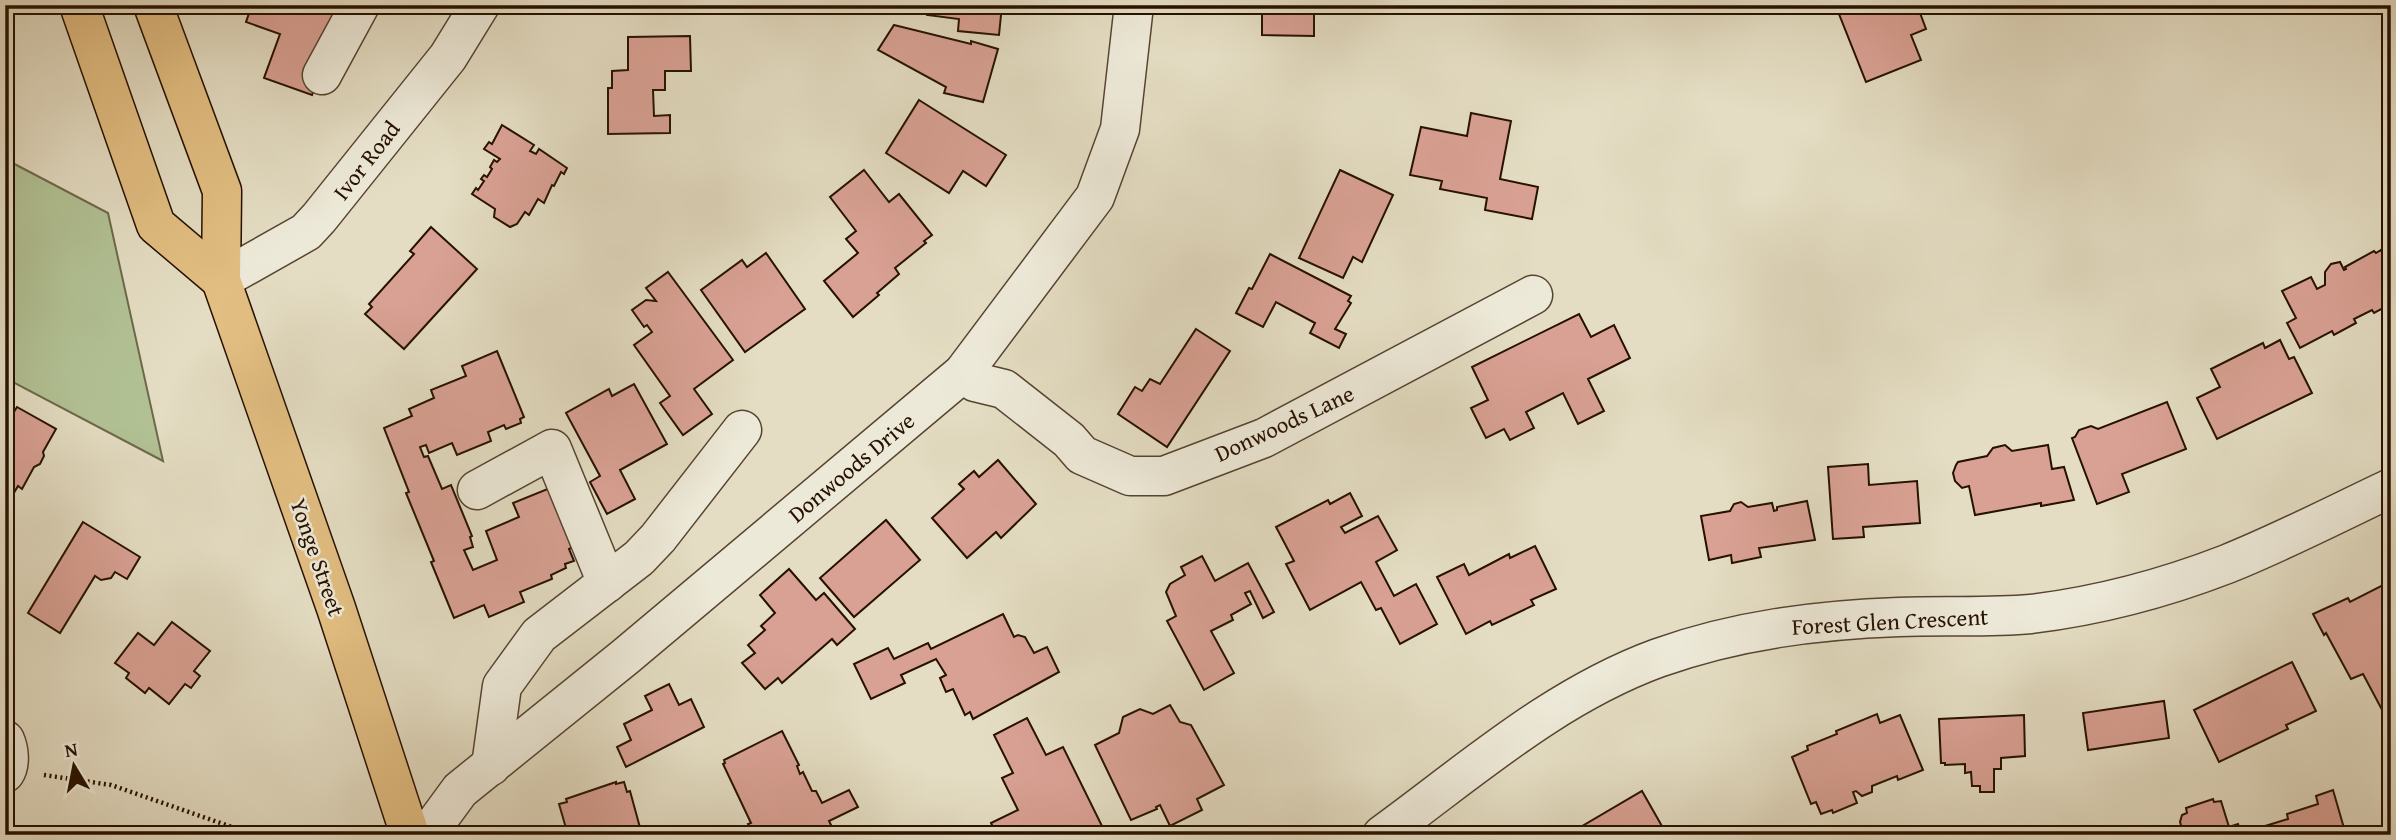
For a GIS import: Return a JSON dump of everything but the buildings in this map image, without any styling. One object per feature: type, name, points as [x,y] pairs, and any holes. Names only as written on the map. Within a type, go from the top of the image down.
[{"type":"main road","points":[[79,5],[156,225],[221,280]]},
{"type":"main road","name":"Yonge Street","points":[[153,5],[222,191],[221,280],[337,608],[410,835]]},
{"type":"street","points":[[322,75],[360,5]]},
{"type":"street","name":"Ivor Road","points":[[221,280],[306,232],[320,218],[448,57],[480,5]]},
{"type":"street","name":"Donwoods Drive","points":[[426,835],[460,790],[625,657],[962,373],[1095,197],[1120,129],[1133,5]]},
{"type":"street","name":"Donwoods Lane","points":[[962,373],[975,382],[1004,389],[1069,440],[1082,455],[1130,476],[1164,476],[1264,438],[1533,295]]},
{"type":"street","points":[[491,766],[502,686],[539,635],[639,558],[658,538],[742,430]]},
{"type":"street","points":[[477,490],[552,449],[607,583]]},
{"type":"street","name":"Forest Glen Crescent","points":[[1382,835],[1553,710],[1616,676],[1666,656],[1749,633],[1814,622],[2031,614],[2116,598],[2226,564],[2391,488]]},
{"type":"path","points":[[6,761],[111,785],[255,835]]},
{"type":"green space","points":[[5,159],[108,213],[163,461],[5,378]]}]
